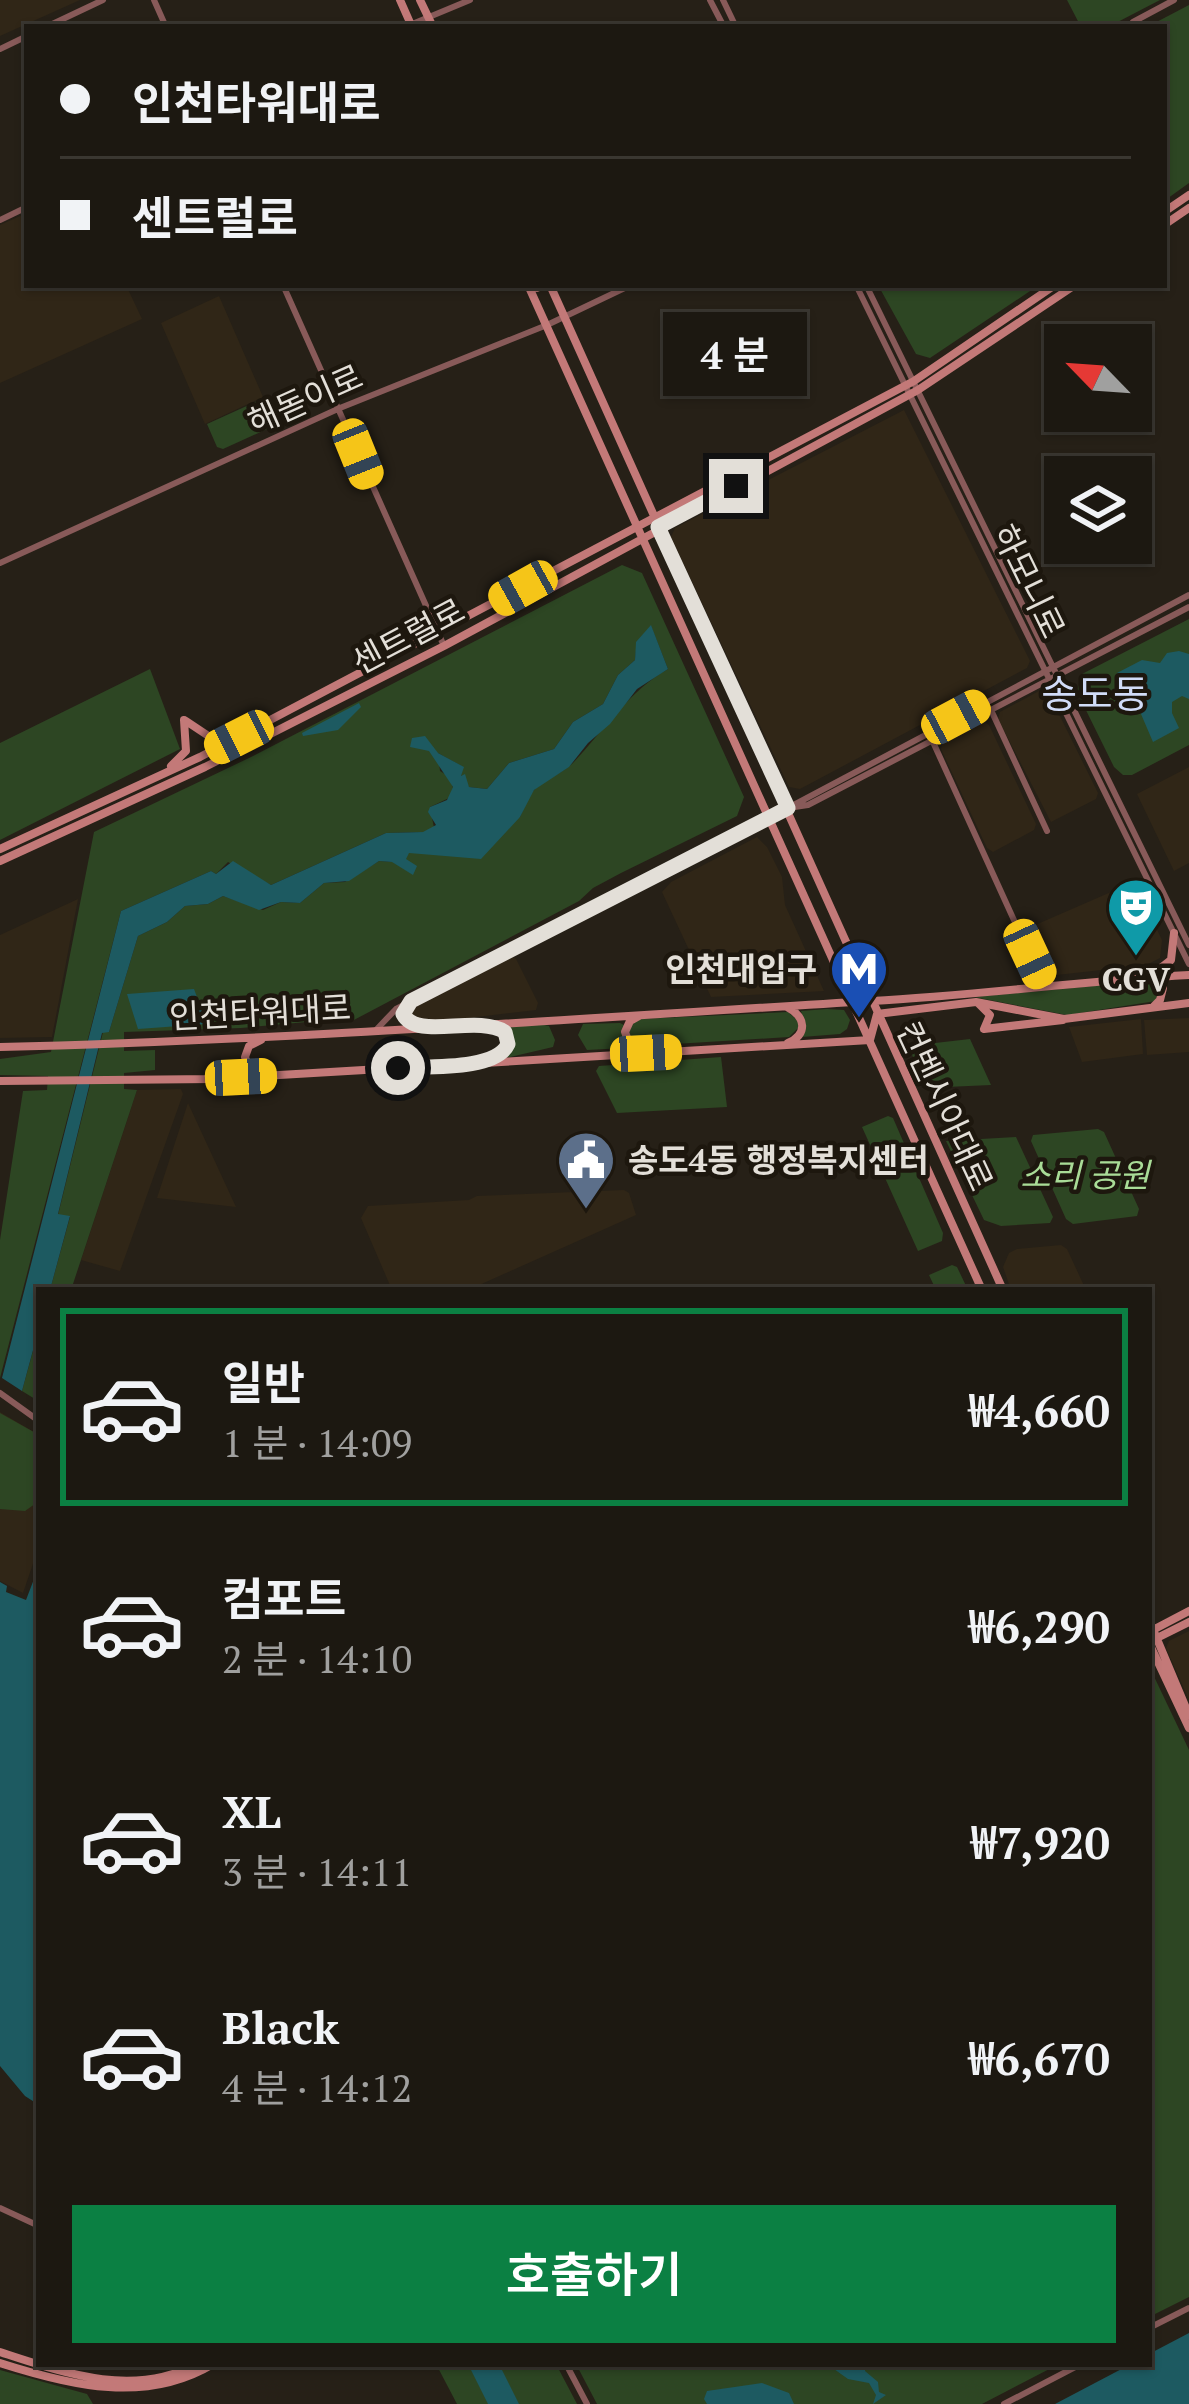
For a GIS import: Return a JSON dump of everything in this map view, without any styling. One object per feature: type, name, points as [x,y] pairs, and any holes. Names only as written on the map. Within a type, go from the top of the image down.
[{"type":"main road","points":[[420,0],[431,22]]},
{"type":"main road","points":[[531,288],[638,532]]},
{"type":"main road","name":"컨벤시아대로","points":[[548,288],[788,808],[1002,1287]]},
{"type":"main road","name":"센트럴로","points":[[912,388],[1051,288]]},
{"type":"main road","name":"센트럴로","points":[[0,861],[205,767],[444,646],[656,522],[912,388],[1070,288]]},
{"type":"main road","points":[[569,374],[570,357],[579,357],[586,364]]},
{"type":"main road","name":"컨벤시아대로","points":[[638,532],[981,1287]]},
{"type":"main road","name":"센트럴로","points":[[0,849],[239,737],[638,532]]},
{"type":"main road","points":[[163,774],[186,751],[184,720],[210,737],[239,737]]},
{"type":"main road","points":[[1146,978],[1171,960],[1174,933]]},
{"type":"main road","name":"인천타워대로","points":[[0,1047],[871,1001],[1189,975]]},
{"type":"main road","points":[[1141,1010],[1155,1005],[1163,992],[1158,982],[1146,978]]},
{"type":"main road","points":[[976,1002],[993,1024],[1052,1024],[1189,1004]]},
{"type":"main road","points":[[871,1040],[877,1014],[976,1002],[1064,1019]]},
{"type":"main road","points":[[780,1045],[796,1039],[803,1029],[798,1014],[781,1005]]},
{"type":"main road","points":[[646,1013],[630,1021],[625,1031],[630,1045],[646,1053]]},
{"type":"main road","points":[[486,1024],[505,1032],[508,1044],[504,1054],[486,1062]]},
{"type":"main road","points":[[267,1036],[249,1046],[245,1059],[252,1070],[268,1076]]},
{"type":"main road","name":"인천타워대로","points":[[0,1081],[268,1076],[871,1040]]},
{"type":"main road","points":[[941,1198],[956,1209],[957,1190]]},
{"type":"main road","points":[[1152,1633],[1189,1611]]},
{"type":"main road","points":[[1152,1633],[1189,1622]]},
{"type":"main road","points":[[1152,1638],[1189,1715]]},
{"type":"main road","points":[[1152,1639],[1189,1728]]},
{"type":"main road","points":[[0,2352],[36,2364]]},
{"type":"main road","points":[[0,2362],[77,2385],[134,2393],[177,2384],[208,2367]]},
{"type":"main road","points":[[44,2367],[119,2381],[154,2380],[189,2367]]},
{"type":"street","points":[[52,24],[103,0]]},
{"type":"street","points":[[431,22],[470,0]]},
{"type":"street","points":[[1132,22],[1174,0]]},
{"type":"street","points":[[284,288],[444,646]]},
{"type":"street","name":"해돋이로","points":[[0,563],[340,408],[565,318],[626,288]]},
{"type":"street","name":"하모니로","points":[[858,288],[912,388]]},
{"type":"street","name":"하모니로","points":[[867,288],[1189,964]]},
{"type":"street","points":[[788,808],[808,805],[933,742],[1189,595]]},
{"type":"street","points":[[376,1030],[392,1012],[411,1001],[926,733],[1189,607]]},
{"type":"street","name":"하모니로","points":[[1051,673],[1189,945]]},
{"type":"street","points":[[991,710],[1047,831]]},
{"type":"street","points":[[933,742],[1043,984]]},
{"type":"street","points":[[411,1001],[403,1017],[407,1023],[424,1027]]},
{"type":"street","points":[[0,1393],[36,1419]]},
{"type":"street","points":[[0,2208],[36,2225]]},
{"type":"street","points":[[1152,2326],[1189,2308]]},
{"type":"street","points":[[568,2367],[587,2404]]},
{"type":"street","points":[[1004,2404],[1075,2367]]},
{"type":"shaded area","points":[[0,0],[80,0],[24,24],[0,36]]},
{"type":"shaded area","points":[[24,214],[24,288],[127,288],[142,319],[0,383],[0,225]]},
{"type":"shaded area","points":[[219,296],[263,397],[205,424],[161,323]]},
{"type":"shaded area","points":[[904,410],[1030,661],[1027,668],[800,789],[789,787],[671,537],[675,528]]},
{"type":"shaded area","points":[[1039,691],[1050,696],[1098,793],[1096,799],[1051,822],[998,719],[1000,712]]},
{"type":"shaded area","points":[[984,722],[1036,824],[1034,830],[993,852],[941,749],[942,743]]},
{"type":"shaded area","points":[[1189,767],[1189,863],[1174,871],[1137,794]]},
{"type":"shaded area","points":[[757,837],[782,877],[785,905],[824,991],[711,997],[662,892],[671,882]]},
{"type":"shaded area","points":[[1134,882],[1162,940],[1160,958],[1146,965],[1048,976],[1026,929]]},
{"type":"shaded area","points":[[78,899],[52,1037],[0,1038],[0,935]]},
{"type":"shaded area","points":[[510,955],[538,1003],[536,1010],[425,1023],[409,1020],[408,1009]]},
{"type":"shaded area","points":[[1189,1018],[1189,1052],[1147,1055],[1144,1020]]},
{"type":"shaded area","points":[[1141,1019],[1143,1054],[1082,1062],[1069,1027]]},
{"type":"shaded area","points":[[181,1089],[120,1271],[81,1260],[137,1090]]},
{"type":"shaded area","points":[[188,1103],[236,1207],[157,1198]]},
{"type":"shaded area","points":[[624,1190],[636,1215],[475,1287],[391,1287],[361,1218],[368,1206]]},
{"type":"shaded area","points":[[1061,1245],[1085,1287],[1010,1287],[1003,1267],[1009,1253]]},
{"type":"shaded area","points":[[0,1412],[36,1433],[36,1555],[23,1593],[0,1581]]},
{"type":"shaded area","points":[[1189,1631],[1189,1700],[1166,1648],[1169,1641]]},
{"type":"green space","points":[[1067,0],[1160,0],[1114,24],[1079,24]]},
{"type":"green space","points":[[1189,5],[1189,183],[1167,199],[1167,24],[1153,24]]},
{"type":"green space","points":[[880,288],[1035,288],[930,358],[916,354]]},
{"type":"green space","points":[[264,398],[276,425],[223,449],[217,447],[207,424]]},
{"type":"green space","points":[[622,565],[642,573],[744,797],[737,816],[621,873],[579,901],[352,1021],[124,1032],[124,1051],[155,1050],[155,1070],[124,1073],[124,1089],[137,1090],[72,1287],[51,1287],[70,1217],[58,1215],[103,1032],[109,1032],[138,936],[167,922],[185,906],[208,904],[223,896],[263,910],[281,902],[300,903],[324,883],[345,882],[379,861],[393,862],[413,874],[405,859],[408,853],[520,817],[533,791],[573,763],[629,700],[668,669],[651,626],[637,642],[635,660],[618,675],[603,704],[573,722],[554,749],[509,763],[487,789],[469,787],[461,775],[463,767],[438,753],[440,771],[448,776],[442,764],[454,765],[462,782],[457,784],[449,776],[453,788],[449,798],[430,807],[434,828],[386,833],[271,885],[228,862],[216,874],[211,871],[121,911],[0,1378],[0,1240],[23,1091],[47,1090],[48,1076],[0,1075],[0,1059],[51,1052],[94,832],[249,758]]},
{"type":"green space","points":[[1189,619],[1189,745],[1132,775],[1123,775],[1114,767],[1077,692],[1082,674]]},
{"type":"green space","points":[[150,669],[180,749],[0,840],[0,743]]},
{"type":"green space","points":[[1149,981],[1159,987],[1156,1001],[1067,1015],[974,997]]},
{"type":"green space","points":[[844,1010],[850,1020],[847,1029],[840,1034],[802,1037],[806,1027],[801,1011]]},
{"type":"green space","points":[[788,1012],[798,1021],[789,1037],[642,1046],[632,1043],[628,1030],[641,1019]]},
{"type":"green space","points":[[620,1023],[625,1048],[587,1050],[578,1035],[583,1024]]},
{"type":"green space","points":[[549,1026],[553,1047],[501,1059],[510,1049],[503,1027]]},
{"type":"green space","points":[[970,1039],[991,1085],[924,1088],[909,1046]]},
{"type":"green space","points":[[721,1057],[727,1107],[617,1113],[596,1071],[599,1066]]},
{"type":"green space","points":[[893,1118],[943,1233],[942,1241],[918,1251],[862,1127]]},
{"type":"green space","name":"소리 공원","points":[[1104,1132],[1139,1209],[1137,1216],[1073,1224],[1066,1219],[1031,1141],[1033,1135]]},
{"type":"green space","points":[[1016,1137],[1053,1217],[1050,1223],[1001,1226],[984,1220],[946,1141]]},
{"type":"green space","points":[[952,1265],[967,1287],[935,1287],[929,1275]]},
{"type":"green space","points":[[36,1340],[35,1399],[22,1391]]},
{"type":"green space","points":[[0,1413],[36,1433],[36,1503],[25,1511],[0,1509]]},
{"type":"green space","points":[[1152,1672],[1189,1750],[1189,2297],[1152,2316]]},
{"type":"green space","points":[[438,2367],[558,2367],[577,2404],[457,2404]]},
{"type":"green space","points":[[578,2367],[1053,2367],[982,2404],[597,2404]]},
{"type":"green space","points":[[0,2370],[87,2394],[93,2404],[0,2404]]},
{"type":"water","points":[[651,625],[668,669],[637,689],[569,767],[534,790],[520,817],[481,859],[409,853],[406,859],[417,866],[413,875],[392,862],[379,861],[349,881],[324,883],[300,903],[281,902],[259,910],[223,896],[208,904],[185,906],[167,922],[138,936],[109,1032],[102,1033],[58,1214],[70,1216],[51,1287],[36,1287],[36,1339],[22,1391],[2,1378],[121,911],[211,871],[216,874],[233,861],[271,885],[386,833],[423,832],[436,825],[430,807],[447,800],[453,787],[429,751],[410,747],[412,738],[425,736],[438,753],[464,767],[461,776],[465,774],[469,787],[487,789],[509,763],[554,749],[573,722],[603,704],[618,675],[635,660],[636,642]]},
{"type":"water","points":[[1167,653],[1189,654],[1189,699],[1182,696],[1172,702],[1179,728],[1153,742],[1117,673],[1142,660],[1160,663]]},
{"type":"water","points":[[359,703],[361,707],[338,730],[303,736],[302,733]]},
{"type":"water","points":[[194,989],[207,1024],[138,1029],[127,994]]},
{"type":"water","points":[[36,1574],[36,2103],[0,2066],[0,1582],[7,1586],[6,1592],[26,1600]]},
{"type":"water","points":[[1189,2333],[1189,2404],[1055,2404],[1125,2367],[1152,2367],[1152,2352]]},
{"type":"water","points":[[470,2367],[500,2367],[519,2404],[488,2404]]},
{"type":"water","points":[[831,2367],[865,2367],[878,2382],[879,2392],[886,2395],[873,2404],[876,2395],[869,2383],[848,2379]]},
{"type":"water","points":[[762,2383],[789,2393],[794,2404],[707,2404],[704,2399],[707,2391]]},
{"type":"place","name":"CGV","points":[[1136,958]]},
{"type":"place","name":"인천대입구","points":[[859,1020]]},
{"type":"place","name":"송도4동 행정복지센터","points":[[586,1211]]},
{"type":"district","name":"송도동","points":[[1095,694]]},
{"type":"route","points":[[398,1068],[486,1062],[504,1054],[508,1044],[505,1032],[486,1024],[410,1024],[403,1014],[411,1001],[788,808],[658,527],[736,486]]}]
